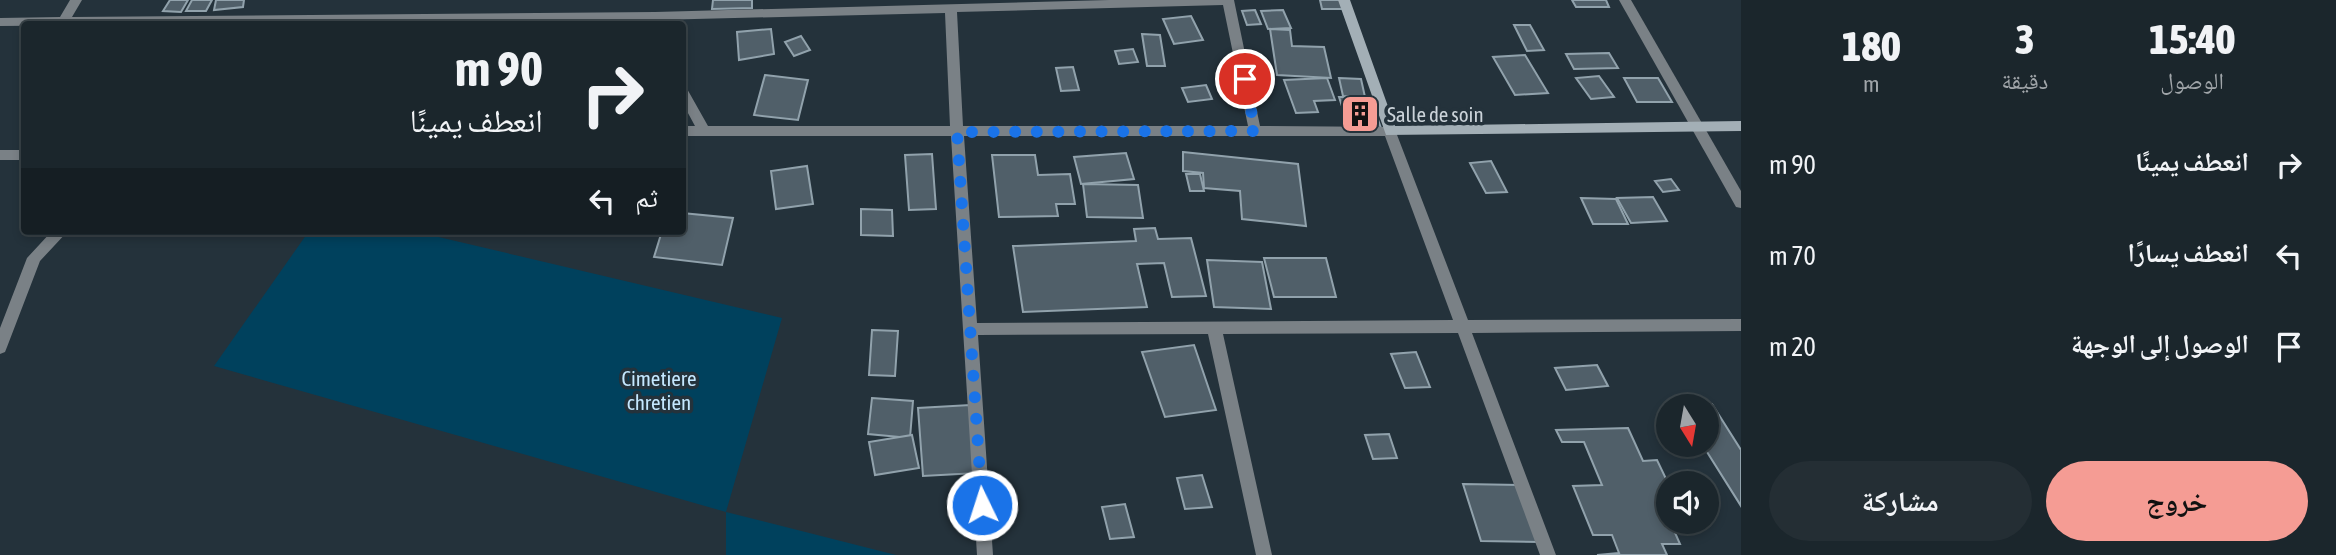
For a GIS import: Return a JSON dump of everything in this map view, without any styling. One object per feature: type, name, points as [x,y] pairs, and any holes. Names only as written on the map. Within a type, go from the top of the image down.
[{"type":"main road","points":[[1344,0],[1390,131],[1741,126]]},
{"type":"street","points":[[76,0],[64,21],[656,20],[951,8],[1228,1],[1255,131]]},
{"type":"street","points":[[652,0],[656,20]]},
{"type":"street","points":[[1625,0],[1741,203]]},
{"type":"street","points":[[951,8],[985,555]]},
{"type":"street","points":[[0,22],[21,22]]},
{"type":"street","points":[[686,97],[704,130]]},
{"type":"street","points":[[686,131],[1390,131],[1548,555]]},
{"type":"street","points":[[0,155],[21,155]]},
{"type":"street","points":[[0,347],[34,258],[57,235]]},
{"type":"street","points":[[970,329],[1741,325]]},
{"type":"street","points":[[1214,327],[1264,555]]},
{"type":"green space","name":"Cimetiere chretien","points":[[306,235],[430,235],[782,318],[726,512],[214,366]]},
{"type":"green space","points":[[726,512],[896,555],[726,555]]},
{"type":"building","points":[[170,0],[188,0],[181,12],[163,11]]},
{"type":"building","points":[[192,0],[212,0],[206,11],[186,11]]},
{"type":"building","points":[[216,0],[244,0],[243,7],[214,10]]},
{"type":"building","points":[[713,0],[752,0],[752,8],[712,9]]},
{"type":"building","points":[[1320,0],[1341,0],[1344,9],[1322,9]]},
{"type":"building","points":[[1572,0],[1606,0],[1609,7],[1576,7]]},
{"type":"building","points":[[1255,10],[1261,24],[1247,25],[1242,11]]},
{"type":"building","points":[[1283,10],[1291,28],[1268,29],[1261,11]]},
{"type":"building","points":[[1191,16],[1203,40],[1174,44],[1163,19]]},
{"type":"building","points":[[1514,25],[1530,25],[1544,50],[1527,51]]},
{"type":"building","points":[[771,29],[774,54],[739,60],[737,32]]},
{"type":"building","points":[[1270,29],[1290,30],[1292,46],[1324,47],[1331,78],[1277,75]]},
{"type":"building","points":[[1142,34],[1160,35],[1165,66],[1147,66]]},
{"type":"building","points":[[801,36],[810,50],[794,56],[785,42]]},
{"type":"building","points":[[1133,49],[1138,62],[1119,64],[1115,51]]},
{"type":"building","points":[[1609,53],[1618,68],[1574,69],[1566,54]]},
{"type":"building","points":[[1525,55],[1548,93],[1515,95],[1493,57]]},
{"type":"building","points":[[1073,67],[1079,90],[1061,91],[1056,68]]},
{"type":"building","points":[[765,75],[808,80],[798,120],[754,115]]},
{"type":"building","points":[[1599,76],[1614,97],[1591,99],[1576,78]]},
{"type":"building","points":[[1327,78],[1335,100],[1314,101],[1318,112],[1296,113],[1284,80]]},
{"type":"building","points":[[1339,78],[1361,79],[1365,97],[1343,96]]},
{"type":"building","points":[[1624,78],[1658,78],[1672,102],[1637,102]]},
{"type":"building","points":[[1206,85],[1212,99],[1188,102],[1182,88]]},
{"type":"building","name":"Salle de soin","points":[[1339,97],[1370,97],[1382,131],[1350,131]]},
{"type":"building","points":[[1183,152],[1298,164],[1306,226],[1242,219],[1240,191],[1204,188],[1203,173],[1183,171]]},
{"type":"building","points":[[1126,153],[1134,179],[1081,184],[1074,157]]},
{"type":"building","points":[[932,154],[936,209],[909,210],[905,155]]},
{"type":"building","points":[[992,155],[1035,155],[1038,175],[1070,174],[1075,204],[1056,204],[1058,216],[999,217]]},
{"type":"building","points":[[1491,161],[1507,192],[1486,193],[1470,163]]},
{"type":"building","points":[[807,166],[813,204],[776,209],[771,171]]},
{"type":"building","points":[[1186,174],[1200,174],[1204,191],[1190,191]]},
{"type":"building","points":[[1671,179],[1679,190],[1663,192],[1655,181]]},
{"type":"building","points":[[1083,184],[1138,185],[1143,218],[1087,217]]},
{"type":"building","points":[[1653,197],[1667,221],[1631,223],[1617,198]]},
{"type":"building","points":[[1581,198],[1616,199],[1628,224],[1593,224]]},
{"type":"building","points":[[861,209],[892,210],[893,236],[861,235]]},
{"type":"building","points":[[686,213],[733,218],[722,265],[654,257],[661,235],[686,235]]},
{"type":"building","points":[[1155,228],[1158,239],[1191,238],[1206,296],[1172,297],[1164,263],[1137,264],[1147,307],[1023,312],[1013,246],[1136,241],[1134,229]]},
{"type":"building","points":[[1264,258],[1326,258],[1336,297],[1274,297]]},
{"type":"building","points":[[1207,260],[1262,262],[1271,309],[1214,307]]},
{"type":"building","points":[[872,330],[898,331],[895,376],[869,375]]},
{"type":"building","points":[[1194,345],[1216,410],[1165,417],[1142,352]]},
{"type":"building","points":[[1416,352],[1430,387],[1405,388],[1391,354]]},
{"type":"building","points":[[1597,365],[1608,386],[1566,390],[1555,368]]},
{"type":"building","points":[[872,398],[913,401],[910,438],[868,434]]},
{"type":"building","points":[[970,405],[977,473],[923,476],[918,408]]},
{"type":"building","points":[[1719,415],[1741,450],[1741,506],[1710,457],[1719,457]]},
{"type":"building","points":[[1628,428],[1643,461],[1657,460],[1662,471],[1656,471],[1656,534],[1676,534],[1680,544],[1662,544],[1667,555],[1597,555],[1619,553],[1612,535],[1593,535],[1573,486],[1602,485],[1584,442],[1562,442],[1556,430]]},
{"type":"building","points":[[1389,434],[1397,458],[1373,459],[1365,435]]},
{"type":"building","points":[[912,435],[919,468],[875,475],[869,442]]},
{"type":"building","points":[[1202,475],[1212,507],[1185,509],[1177,478]]},
{"type":"building","points":[[1463,484],[1520,485],[1540,542],[1481,541]]},
{"type":"building","points":[[1125,504],[1134,537],[1110,539],[1102,507]]},
{"type":"place","name":"Salle de soin","points":[[1360,114]]},
{"type":"route","points":[[982,505],[957,132],[1255,131],[1245,79]]}]
